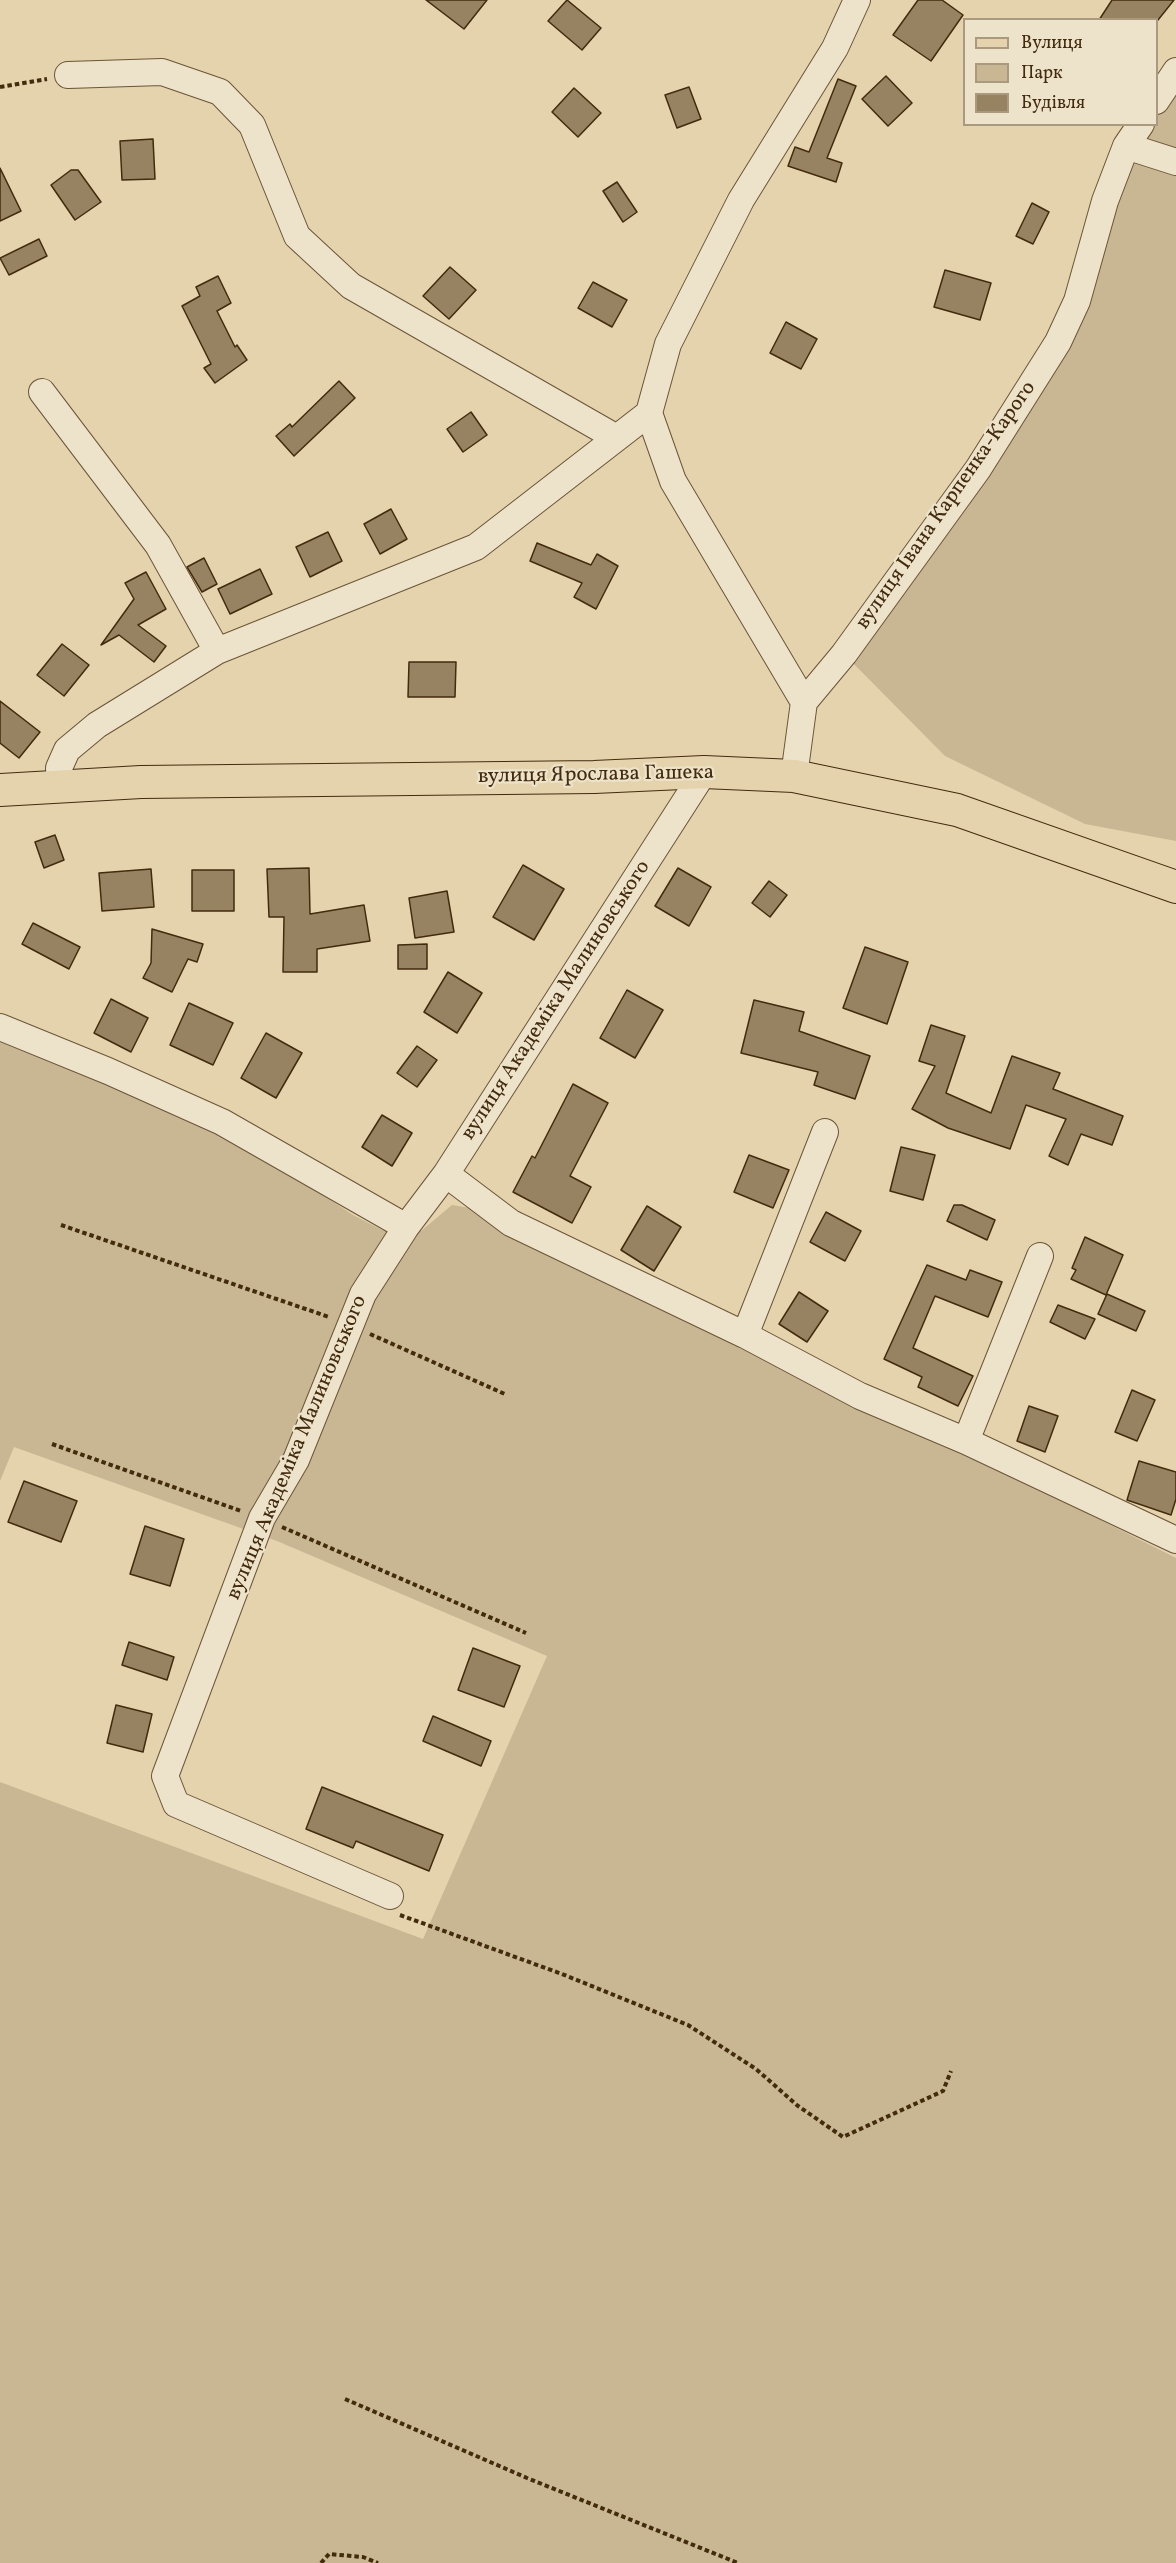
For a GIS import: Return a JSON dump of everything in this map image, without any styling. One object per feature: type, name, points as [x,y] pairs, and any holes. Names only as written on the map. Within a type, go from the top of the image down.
[{"type":"main road","name":"вулиця Ярослава Гашека","points":[[0,790],[141,782],[594,777],[704,772],[794,776],[957,810],[1176,887]]},
{"type":"street","points":[[794,776],[804,702],[674,481],[649,413],[668,344],[678,323],[741,200],[835,48],[857,0]]},
{"type":"street","points":[[1158,98],[1176,71]]},
{"type":"street","points":[[68,75],[162,72],[220,92],[252,125],[297,236],[351,286],[615,437]]},
{"type":"street","name":"вулиця Івана Карпенка-Карого","points":[[804,702],[844,654],[978,469],[1058,342],[1077,301],[1106,201],[1126,146],[1140,126]]},
{"type":"street","points":[[1126,146],[1176,162]]},
{"type":"street","points":[[42,392],[158,545],[217,651]]},
{"type":"street","points":[[60,787],[59,768],[67,750],[97,725],[217,651],[476,547],[615,437],[649,413]]},
{"type":"street","name":"вулиця Академіка Малиновського","points":[[390,1896],[176,1804],[165,1776],[262,1518],[296,1460],[363,1294],[406,1227],[446,1174],[704,772]]},
{"type":"street","points":[[0,1027],[108,1071],[222,1122],[406,1227]]},
{"type":"street","points":[[745,1335],[825,1132]]},
{"type":"street","points":[[446,1174],[511,1223],[745,1335],[860,1395],[966,1441],[1176,1540]]},
{"type":"street","points":[[966,1441],[1040,1256]]},
{"type":"path","points":[[0,87],[68,75]]},
{"type":"path","points":[[61,1225],[350,1325],[507,1395]]},
{"type":"path","points":[[52,1444],[262,1518],[526,1633]]},
{"type":"path","points":[[390,1896],[399,1915],[562,1974],[688,2025],[756,2069],[798,2106],[843,2137],[943,2091],[951,2072]]},
{"type":"path","points":[[345,2399],[527,2478],[738,2563]]},
{"type":"path","points":[[321,2563],[329,2554],[363,2557],[378,2563]]},
{"type":"green space","points":[[1176,71],[1176,841],[1085,824],[945,756],[844,654],[1058,342],[1141,126],[1158,126],[1158,99]]},
{"type":"green space","points":[[0,1038],[163,1102],[269,1159],[353,1215],[382,1230],[402,1234],[421,1231],[452,1205],[482,1210],[737,1346],[1051,1495],[1176,1558],[1176,2563],[0,2563],[0,1782],[423,1939],[547,1656],[277,1541],[14,1447],[0,1481]]},
{"type":"building","points":[[426,0],[487,0],[464,29]]},
{"type":"building","points":[[567,0],[601,28],[582,50],[548,21]]},
{"type":"building","points":[[918,0],[942,0],[963,15],[931,61],[893,35]]},
{"type":"building","points":[[1112,0],[1174,0],[1158,20],[1158,18],[1100,18]]},
{"type":"building","points":[[886,76],[912,103],[888,126],[862,99]]},
{"type":"building","points":[[838,79],[856,86],[827,158],[842,163],[836,182],[788,166],[795,147],[809,152]]},
{"type":"building","points":[[689,87],[701,119],[677,128],[665,95]]},
{"type":"building","points":[[574,88],[601,113],[578,137],[552,112]]},
{"type":"building","points":[[153,139],[155,179],[122,180],[120,141]]},
{"type":"building","points":[[0,168],[21,211],[0,221]]},
{"type":"building","points":[[71,170],[78,170],[101,202],[75,220],[51,185]]},
{"type":"building","points":[[617,182],[637,212],[623,222],[603,191]]},
{"type":"building","points":[[1032,203],[1049,212],[1033,244],[1016,236]]},
{"type":"building","points":[[39,239],[47,256],[9,275],[0,258]]},
{"type":"building","points":[[450,267],[476,290],[449,319],[423,296]]},
{"type":"building","points":[[945,270],[991,283],[980,320],[934,307]]},
{"type":"building","points":[[218,276],[231,303],[217,311],[235,347],[237,345],[247,360],[215,383],[204,368],[211,364],[182,306],[200,296],[196,287]]},
{"type":"building","points":[[593,282],[627,300],[612,327],[578,308]]},
{"type":"building","points":[[786,322],[817,339],[801,369],[770,353]]},
{"type":"building","points":[[339,381],[355,398],[294,456],[276,436],[290,424],[292,427]]},
{"type":"building","points":[[471,412],[487,435],[463,452],[447,429]]},
{"type":"building","points":[[391,509],[407,539],[380,554],[364,524]]},
{"type":"building","points":[[328,532],[342,561],[310,577],[296,547]]},
{"type":"building","points":[[537,543],[591,565],[597,554],[618,566],[596,609],[574,597],[582,583],[530,561]]},
{"type":"building","points":[[204,558],[217,584],[202,592],[187,567]]},
{"type":"building","points":[[260,569],[272,594],[230,614],[218,589]]},
{"type":"building","points":[[146,572],[166,609],[138,625],[166,646],[154,662],[119,635],[101,645],[134,599],[125,583]]},
{"type":"building","points":[[62,644],[89,665],[64,696],[37,675]]},
{"type":"building","points":[[409,662],[456,662],[455,697],[408,697]]},
{"type":"building","points":[[0,701],[40,732],[19,758],[0,743]]},
{"type":"building","points":[[55,835],[64,860],[44,868],[35,842]]},
{"type":"building","points":[[523,865],[564,889],[534,940],[493,917]]},
{"type":"building","points":[[309,868],[310,914],[364,905],[370,941],[317,949],[317,972],[283,972],[284,917],[269,917],[267,869]]},
{"type":"building","points":[[678,868],[711,887],[689,926],[655,906]]},
{"type":"building","points":[[151,869],[154,907],[102,911],[99,873]]},
{"type":"building","points":[[192,870],[234,870],[234,911],[192,911]]},
{"type":"building","points":[[769,881],[787,895],[770,917],[752,903]]},
{"type":"building","points":[[447,891],[454,932],[415,938],[409,898]]},
{"type":"building","points":[[33,923],[80,947],[69,969],[22,944]]},
{"type":"building","points":[[152,929],[203,944],[197,962],[188,959],[172,992],[143,978],[151,963]]},
{"type":"building","points":[[427,944],[427,969],[398,969],[398,945]]},
{"type":"building","points":[[865,947],[908,962],[887,1024],[843,1008]]},
{"type":"building","points":[[448,972],[482,993],[457,1033],[424,1012]]},
{"type":"building","points":[[627,990],[663,1010],[635,1058],[600,1038]]},
{"type":"building","points":[[111,999],[148,1018],[131,1052],[94,1033]]},
{"type":"building","points":[[754,1000],[804,1012],[799,1031],[870,1056],[855,1099],[814,1085],[818,1072],[741,1053]]},
{"type":"building","points":[[189,1003],[233,1023],[213,1065],[170,1045]]},
{"type":"building","points":[[931,1025],[965,1036],[946,1093],[991,1113],[1012,1056],[1060,1073],[1053,1089],[1123,1116],[1112,1145],[1081,1134],[1068,1165],[1049,1156],[1066,1119],[1026,1105],[1010,1149],[948,1128],[912,1109],[935,1066],[919,1061]]},
{"type":"building","points":[[266,1033],[302,1053],[276,1098],[241,1078]]},
{"type":"building","points":[[417,1046],[437,1060],[417,1087],[397,1073]]},
{"type":"building","points":[[573,1084],[608,1103],[570,1176],[591,1187],[572,1223],[513,1192],[532,1156],[535,1158]]},
{"type":"building","points":[[382,1115],[412,1133],[392,1166],[362,1147]]},
{"type":"building","points":[[901,1147],[935,1155],[923,1200],[890,1191]]},
{"type":"building","points":[[749,1155],[789,1170],[773,1208],[734,1192]]},
{"type":"building","points":[[954,1205],[962,1205],[995,1220],[987,1240],[947,1221]]},
{"type":"building","points":[[647,1206],[681,1227],[654,1271],[621,1250]]},
{"type":"building","points":[[826,1212],[861,1231],[845,1261],[810,1242]]},
{"type":"building","points":[[1085,1237],[1123,1255],[1106,1295],[1071,1279],[1076,1270],[1072,1268]]},
{"type":"building","points":[[927,1265],[966,1280],[970,1270],[1002,1282],[988,1317],[935,1296],[913,1348],[973,1376],[958,1406],[918,1387],[922,1377],[884,1359]]},
{"type":"building","points":[[799,1292],[828,1311],[807,1342],[779,1324]]},
{"type":"building","points":[[1107,1294],[1145,1311],[1136,1331],[1098,1314]]},
{"type":"building","points":[[1058,1305],[1095,1319],[1085,1339],[1050,1322]]},
{"type":"building","points":[[1132,1390],[1155,1400],[1137,1441],[1115,1432]]},
{"type":"building","points":[[1029,1406],[1058,1416],[1045,1452],[1017,1441]]},
{"type":"building","points":[[1139,1461],[1176,1472],[1176,1499],[1171,1515],[1127,1500]]},
{"type":"building","points":[[24,1481],[77,1501],[61,1542],[8,1522]]},
{"type":"building","points":[[145,1526],[184,1539],[170,1586],[130,1574]]},
{"type":"building","points":[[129,1642],[174,1657],[167,1680],[122,1665]]},
{"type":"building","points":[[473,1648],[520,1666],[504,1707],[458,1690]]},
{"type":"building","points":[[116,1705],[152,1714],[143,1752],[107,1743]]},
{"type":"building","points":[[433,1716],[491,1741],[481,1766],[423,1741]]},
{"type":"building","points":[[322,1787],[443,1835],[429,1871],[356,1841],[353,1848],[306,1829]]}]
